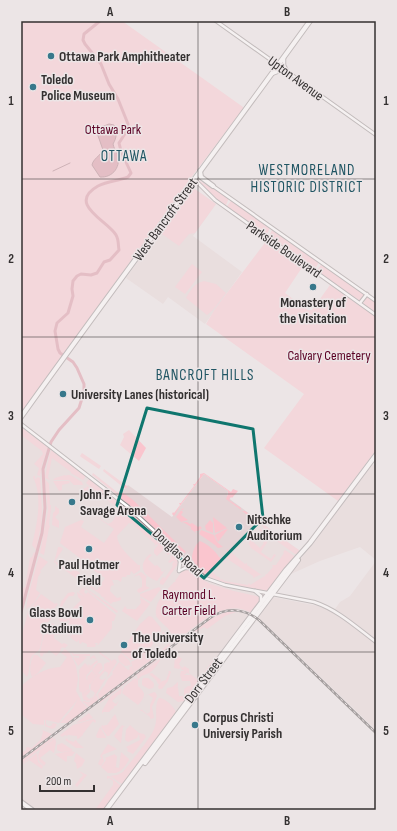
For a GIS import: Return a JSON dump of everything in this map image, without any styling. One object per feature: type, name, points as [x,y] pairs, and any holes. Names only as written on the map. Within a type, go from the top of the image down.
[{"type":"main road","name":"West Bancroft Street","points":[[21,417],[310,21]]},
{"type":"main road","points":[[200,171],[201,177],[213,186]]},
{"type":"main road","name":"Dorr Street","points":[[110,808],[151,750],[261,603],[282,582],[376,455]]},
{"type":"main road","name":"Dorr Street","points":[[110,808],[214,671],[291,564],[303,552]]},
{"type":"main road","points":[[287,574],[292,566],[291,564]]},
{"type":"main road","points":[[214,671],[224,655],[223,654]]},
{"type":"main road","points":[[143,766],[142,764],[151,750]]},
{"type":"main road","points":[[21,802],[32,810]]},
{"type":"street","name":"Upton Avenue","points":[[216,21],[376,135]]},
{"type":"street","points":[[270,59],[273,66],[272,74],[280,71],[287,71],[284,65],[285,57]]},
{"type":"street","name":"Parkside Boulevard","points":[[195,178],[213,186],[376,301]]},
{"type":"street","name":"Parkside Boulevard","points":[[195,178],[214,200],[376,315]]},
{"type":"street","points":[[360,303],[366,294]]},
{"type":"street","name":"Douglas Road","points":[[21,424],[130,508],[202,576],[215,583],[314,602],[327,606],[376,642]]},
{"type":"street","points":[[177,552],[180,562],[178,571],[186,568],[194,568]]},
{"type":"street","points":[[254,591],[261,596],[261,603]]},
{"type":"highlighted area","points":[[147,408],[253,429],[263,518],[204,578],[117,505]]},
{"type":"shaded area","points":[[109,124],[114,125],[116,130],[116,137],[113,144],[117,153],[118,162],[117,167],[109,176],[100,177],[92,165],[103,150],[96,130],[99,127]]},
{"type":"shaded area","points":[[192,187],[216,204],[193,236],[242,272],[205,324],[168,297],[163,304],[126,278]]},
{"type":"shaded area","name":"The University of Toledo","points":[[21,427],[115,500],[128,485],[172,517],[204,474],[228,491],[227,497],[300,551],[105,810],[36,810],[21,799]]},
{"type":"shaded area","points":[[372,464],[376,467],[376,560],[360,547],[320,561],[291,574],[290,573]]},
{"type":"shaded area","points":[[376,561],[376,730],[257,616],[273,597],[318,606],[333,612],[340,602],[350,596]]},
{"type":"green space","name":"Ottawa Park","points":[[21,21],[122,21],[243,107],[243,109],[190,179],[21,413]]},
{"type":"green space","points":[[198,180],[229,198],[226,205],[223,205],[212,196]]},
{"type":"green space","points":[[192,187],[216,204],[195,233],[189,234],[179,246],[159,232]]},
{"type":"green space","points":[[231,201],[270,228],[267,234],[228,208],[227,206]]},
{"type":"green space","points":[[272,230],[319,262],[315,269],[270,238],[269,236]]},
{"type":"green space","name":"Calvary Cemetery","points":[[267,240],[303,266],[285,293],[308,310],[312,310],[330,285],[376,317],[376,450],[338,501],[264,448],[304,394],[206,324],[215,309]]},
{"type":"green space","points":[[192,264],[202,272],[185,294],[175,287]]},
{"type":"green space","points":[[321,265],[363,294],[364,295],[360,301],[318,272],[317,270]]},
{"type":"green space","points":[[204,281],[216,284],[226,293],[213,310],[207,315],[186,298],[195,286]]},
{"type":"green space","points":[[368,297],[376,302],[376,313],[363,304]]},
{"type":"green space","points":[[21,427],[48,447],[42,464],[40,476],[37,475],[39,468],[34,464],[43,454],[42,451],[21,435]]},
{"type":"green space","points":[[129,430],[146,448],[139,461],[120,445],[124,437],[123,434]]},
{"type":"green space","points":[[51,450],[86,476],[83,480],[71,473],[52,458],[48,477],[50,480],[45,478]]},
{"type":"green space","points":[[82,453],[101,466],[99,469],[81,457],[80,456]]},
{"type":"green space","points":[[104,469],[127,487],[124,488],[103,471]]},
{"type":"green space","points":[[93,473],[117,492],[122,492],[133,500],[186,552],[180,552],[131,506],[92,475]]},
{"type":"green space","points":[[204,473],[231,492],[233,489],[238,491],[229,500],[241,508],[241,510],[226,499],[228,491],[204,474],[174,516],[172,514],[180,505],[179,503],[181,503],[194,486],[193,484],[195,484],[200,477],[200,474]]},
{"type":"green space","points":[[65,475],[70,475],[82,482],[83,485],[74,485],[69,480],[53,480]]},
{"type":"green space","points":[[34,476],[35,479],[38,477],[40,478],[42,510],[41,525],[36,550],[32,545],[38,511],[38,493],[33,477]]},
{"type":"green space","points":[[45,479],[49,484],[49,505],[51,505],[51,508],[50,527],[44,555],[40,553],[48,511]]},
{"type":"green space","points":[[89,479],[118,502],[118,505],[115,506],[86,483]]},
{"type":"green space","points":[[53,481],[69,481],[70,483],[62,485],[62,490],[59,491]]},
{"type":"green space","points":[[87,486],[101,497],[101,498],[100,499],[100,497],[94,493],[92,493],[89,497],[83,491]]},
{"type":"green space","points":[[55,506],[59,509],[59,513],[55,517],[59,521],[59,528],[52,525]]},
{"type":"green space","points":[[122,506],[135,515],[160,539],[174,554],[178,560],[178,563],[173,561],[170,563],[168,562],[172,555],[170,553],[168,555],[163,550],[157,556],[154,553],[154,550],[158,545],[157,544],[154,546],[155,544],[135,526],[138,524],[120,507]]},
{"type":"green space","points":[[121,509],[136,523],[135,526],[132,523],[129,523],[117,536],[119,544],[138,565],[140,565],[140,570],[134,574],[131,571],[130,575],[122,577],[121,582],[118,580],[112,580],[114,585],[111,586],[110,591],[117,598],[121,597],[121,600],[111,604],[103,598],[106,598],[102,597],[82,582],[84,581],[97,590],[105,578],[80,561],[81,559],[60,543],[65,527],[81,520],[84,521],[81,527],[104,543],[114,529],[92,514],[108,524],[112,522]]},
{"type":"green space","points":[[181,510],[183,512],[181,515],[188,520],[181,522],[176,518],[181,521],[176,517]]},
{"type":"green space","points":[[242,511],[245,511],[299,550],[299,553],[295,554],[267,534],[267,531],[265,530],[262,532],[259,530],[262,530],[264,527]]},
{"type":"green space","points":[[213,517],[227,528],[215,533]]},
{"type":"green space","points":[[210,520],[213,523],[213,533],[206,530],[205,526]]},
{"type":"green space","points":[[183,522],[190,524],[192,523],[202,528],[195,531],[196,533],[186,526],[191,529],[191,527]]},
{"type":"green space","points":[[228,529],[218,542],[215,535]]},
{"type":"green space","points":[[201,530],[214,535],[217,542],[223,547],[218,548],[199,534]]},
{"type":"green space","points":[[263,535],[263,537],[268,541],[261,552],[271,559],[274,554],[276,555],[271,562],[251,548],[249,544],[250,539],[260,548],[263,544],[264,545],[263,543],[265,540],[261,537]]},
{"type":"green space","points":[[200,541],[211,548],[226,562],[224,563],[225,562],[222,560],[219,560],[212,570],[217,577],[218,576],[224,581],[248,585],[249,583],[250,585],[265,576],[273,567],[272,565],[276,565],[285,550],[295,557],[268,591],[224,582],[214,579],[205,573],[197,567],[192,558],[194,549]]},
{"type":"green space","points":[[58,547],[63,549],[55,561],[71,572],[74,569],[80,573],[76,578],[56,564],[56,562],[54,563]]},
{"type":"green space","points":[[227,549],[245,564],[247,563],[247,565],[262,574],[253,578],[253,576],[226,558],[228,554]]},
{"type":"green space","points":[[34,552],[35,553],[21,607],[21,598],[23,588],[25,587],[30,558]]},
{"type":"green space","points":[[150,554],[152,555],[148,559],[155,566],[157,565],[163,572],[166,569],[157,581],[148,576],[143,570],[144,562]]},
{"type":"green space","points":[[39,556],[48,562],[40,571],[41,572],[38,577],[36,590],[40,593],[34,603],[26,609],[28,597]]},
{"type":"green space","points":[[173,562],[178,564],[163,585],[160,584],[160,581],[163,577],[165,578],[173,566]]},
{"type":"green space","name":"Raymond L. Carter Field","points":[[185,569],[190,569],[210,584],[259,597],[260,602],[252,613],[241,609],[230,608],[220,611],[200,623],[173,644],[173,638],[176,635],[172,636],[169,630],[156,616],[156,610],[161,597],[174,582],[176,582],[175,581]]},
{"type":"green space","points":[[141,572],[147,577],[146,586],[150,588],[139,593],[137,591],[142,587],[142,579],[139,575],[133,577]]},
{"type":"green space","points":[[83,587],[118,611],[117,613]]},
{"type":"green space","points":[[159,587],[161,589],[151,602],[140,596],[140,594]]},
{"type":"green space","name":"Glass Bowl Stadium","points":[[82,588],[85,590],[84,592],[86,594],[88,592],[116,615],[114,621],[112,621],[112,628],[98,645],[98,643],[94,643],[96,644],[95,647],[87,647],[87,644],[82,642],[81,644],[79,643],[79,640],[77,642],[70,637],[72,634],[68,636],[70,632],[68,633],[66,631],[68,627],[67,625],[70,622],[68,620],[62,628],[60,626],[62,623],[59,620],[59,615],[65,620],[66,619],[72,609],[81,600],[78,597],[77,592],[84,597],[79,592]]},
{"type":"green space","points":[[68,593],[75,593],[73,596],[69,596],[60,612],[61,602]]},
{"type":"green space","points":[[41,594],[55,604],[58,604],[54,609],[56,609],[54,615],[48,622],[44,622],[46,624],[41,645],[39,650],[31,658],[27,677],[21,670],[21,638],[28,612],[41,619],[29,610],[29,607],[33,605]]},
{"type":"green space","points":[[140,597],[150,604],[137,621],[122,611],[125,606],[127,609],[136,608],[141,603]]},
{"type":"green space","points":[[226,612],[236,612],[225,616],[207,629],[204,627],[192,634],[212,618]]},
{"type":"green space","points":[[149,616],[152,617],[161,628],[161,631],[145,654],[131,660],[121,652],[140,624]]},
{"type":"green space","points":[[50,623],[54,624],[62,631],[59,635],[54,635],[54,638],[62,644],[64,643],[68,645],[65,648],[62,647],[60,650],[61,651],[56,656],[49,650],[47,653],[45,652],[46,654],[44,653],[42,657],[40,655],[44,635]]},
{"type":"green space","points":[[163,632],[167,634],[157,640]]},
{"type":"green space","points":[[167,634],[170,647],[134,672],[131,662],[145,655],[150,659],[169,644]]},
{"type":"green space","points":[[170,648],[170,650],[136,676],[136,673]]},
{"type":"green space","points":[[65,649],[70,653],[76,666],[78,679],[76,691],[81,700],[79,701],[81,701],[88,708],[68,723],[60,723],[73,708],[78,698],[59,723],[46,720],[46,724],[48,726],[51,726],[53,723],[57,724],[55,728],[52,729],[45,726],[45,720],[44,725],[33,724],[21,714],[22,686],[28,680],[40,673],[49,669],[60,667],[67,657],[61,653]]},
{"type":"green space","points":[[171,651],[171,655],[164,657],[152,671],[141,676],[138,680],[138,675]]},
{"type":"green space","points":[[71,652],[74,654],[90,654],[90,656],[82,656],[87,657],[78,666],[73,657],[79,658],[79,656],[73,656]]},
{"type":"green space","points":[[99,652],[111,661],[115,659],[117,662],[107,678],[108,673],[105,671],[99,678],[102,680],[106,678],[95,696],[91,700],[86,701],[83,699],[82,694],[90,689],[90,692],[86,696],[89,699],[93,697],[95,693],[92,690],[91,691],[91,686],[98,674],[96,676],[92,670],[98,663],[101,663],[103,668],[98,673],[100,674],[104,669],[104,664],[109,663],[110,661]]},
{"type":"green space","points":[[121,653],[129,660],[131,665],[125,666],[119,661],[118,657]]},
{"type":"green space","points":[[178,654],[178,656],[182,659],[179,664],[181,667],[179,669],[174,668],[175,656]]},
{"type":"green space","points":[[34,655],[37,655],[46,663],[38,673],[32,677],[30,666]]},
{"type":"green space","points":[[94,655],[97,660],[92,658],[91,660],[90,658]]},
{"type":"green space","points":[[214,659],[216,661],[184,701],[178,702],[166,693],[167,688],[172,687],[178,682],[178,686],[176,688],[178,687],[179,696],[184,696],[184,689],[191,686],[190,681],[182,681],[180,675],[181,671],[187,673],[184,675],[191,675],[181,669],[181,667],[183,668],[184,666],[189,669],[189,673],[198,680]]},
{"type":"green space","points":[[97,660],[98,662],[94,665],[92,670],[90,669],[91,670],[87,674],[86,678],[88,681],[87,677],[92,671],[96,676],[90,685],[89,684],[89,689],[82,694],[79,690],[79,670],[85,663],[90,668],[88,665],[89,664],[90,666]]},
{"type":"green space","points":[[119,662],[128,670],[130,669],[129,667],[132,666],[134,673],[99,699],[98,694],[113,674],[112,672]]},
{"type":"green space","points":[[168,671],[171,672],[168,681],[162,689],[159,689],[159,684],[149,674],[152,673],[161,680],[160,683],[166,680]]},
{"type":"green space","points":[[134,675],[135,676],[100,703],[99,701]]},
{"type":"green space","points":[[135,678],[138,680],[138,686],[144,693],[144,697],[138,705],[122,693],[124,687]]},
{"type":"green space","points":[[143,678],[148,678],[154,683],[153,688],[149,689],[142,685]]},
{"type":"green space","points":[[122,688],[121,694],[112,701],[116,704],[119,700],[114,708],[109,712],[103,712],[102,714],[102,711],[110,697]]},
{"type":"green space","points":[[154,692],[157,696],[152,707],[154,718],[150,719],[150,717],[140,711],[142,709],[147,714],[150,712],[150,705],[153,698],[148,694]]},
{"type":"green space","points":[[97,695],[98,700],[89,707],[83,702],[89,702]]},
{"type":"green space","points":[[159,698],[162,698],[170,704],[176,713],[105,810],[95,810],[113,785],[113,781],[109,778],[107,779],[107,776],[121,786],[122,784],[110,776],[123,772],[152,734],[156,721],[156,706]]},
{"type":"green space","points":[[89,713],[93,718],[76,723]]},
{"type":"green space","points":[[115,714],[119,724],[109,736],[107,736],[101,727],[102,725],[107,725]]},
{"type":"green space","points":[[94,719],[96,721],[95,723],[93,721],[83,735],[78,739],[77,736],[65,735],[62,737],[60,735],[73,725]]},
{"type":"green space","points":[[122,725],[125,727],[123,727],[121,743],[114,736]]},
{"type":"green space","points":[[130,725],[146,737],[133,754],[127,751],[128,749],[126,747],[140,740],[139,734],[137,738],[128,742],[125,740],[126,730]]},
{"type":"green space","points":[[100,727],[106,738],[97,738],[96,736]]},
{"type":"green space","points":[[42,730],[52,734],[21,758],[21,753],[26,750],[27,747],[32,748],[41,739],[43,732]]},
{"type":"green space","points":[[53,737],[53,739],[21,764],[21,760]]},
{"type":"green space","points":[[55,738],[56,742],[54,753],[50,750],[40,758],[46,763],[44,766],[39,761],[38,755],[40,750]]},
{"type":"green space","points":[[67,738],[68,740],[74,742],[75,740],[77,741],[84,748],[76,748],[65,740]]},
{"type":"green space","points":[[62,743],[73,750],[71,751],[75,752],[72,756],[67,756],[66,762],[55,754],[70,751],[61,752],[57,750],[57,745]]},
{"type":"green space","points":[[108,744],[117,749],[102,755],[104,761],[101,766],[98,764],[100,759],[102,759],[100,756]]},
{"type":"green space","points":[[121,752],[129,760],[122,770],[117,773],[111,773],[115,767],[119,768]]},
{"type":"green space","points":[[37,753],[38,762],[43,766],[42,769],[29,760],[22,765],[22,767],[21,766],[21,765]]},
{"type":"green space","points":[[76,753],[85,760],[82,766],[77,769],[74,761]]},
{"type":"green space","points":[[115,754],[117,756],[116,766],[111,773],[108,773],[101,767],[106,760],[105,758]]},
{"type":"green space","points":[[79,771],[87,775],[77,787],[75,785],[83,775]]},
{"type":"waterway","points":[[21,612],[42,533],[45,508],[43,469],[51,442],[59,430],[79,408],[84,392],[84,384],[77,368],[73,362],[60,353],[58,349],[55,331],[57,323],[68,313],[73,296],[73,281],[77,276],[81,274],[91,275],[97,273],[104,262],[110,260],[119,250],[116,235],[92,212],[86,199],[89,193],[98,186],[128,177],[131,173],[119,143],[128,129],[128,124],[101,64],[83,40],[84,34],[100,21]]},
{"type":"waterway","points":[[53,171],[70,163]]},
{"type":"railway","points":[[21,759],[210,618],[222,612],[235,610],[247,613],[259,620],[376,733]]},
{"type":"place","name":"Ottawa Park Amphitheater","points":[[51,56]]},
{"type":"place","name":"Toledo Police Museum","points":[[33,87]]},
{"type":"place","name":"Monastery of the Visitation","points":[[313,287]]},
{"type":"place","name":"University Lanes (historical)","points":[[63,394]]},
{"type":"place","name":"John F. Savage Arena","points":[[72,502]]},
{"type":"place","name":"Nitschke Auditorium","points":[[239,527]]},
{"type":"place","name":"Paul Hotmer Field","points":[[89,549]]},
{"type":"place","name":"Glass Bowl Stadium","points":[[90,620]]},
{"type":"place","name":"The University of Toledo","points":[[124,645]]},
{"type":"place","name":"Corpus Christi Universiy Parish","points":[[195,725]]},
{"type":"district","name":"OTTAWA","points":[[124,156]]},
{"type":"district","name":"WESTMORELAND HISTORIC DISTRICT","points":[[307,178]]},
{"type":"district","name":"BANCROFT HILLS","points":[[205,375]]}]
